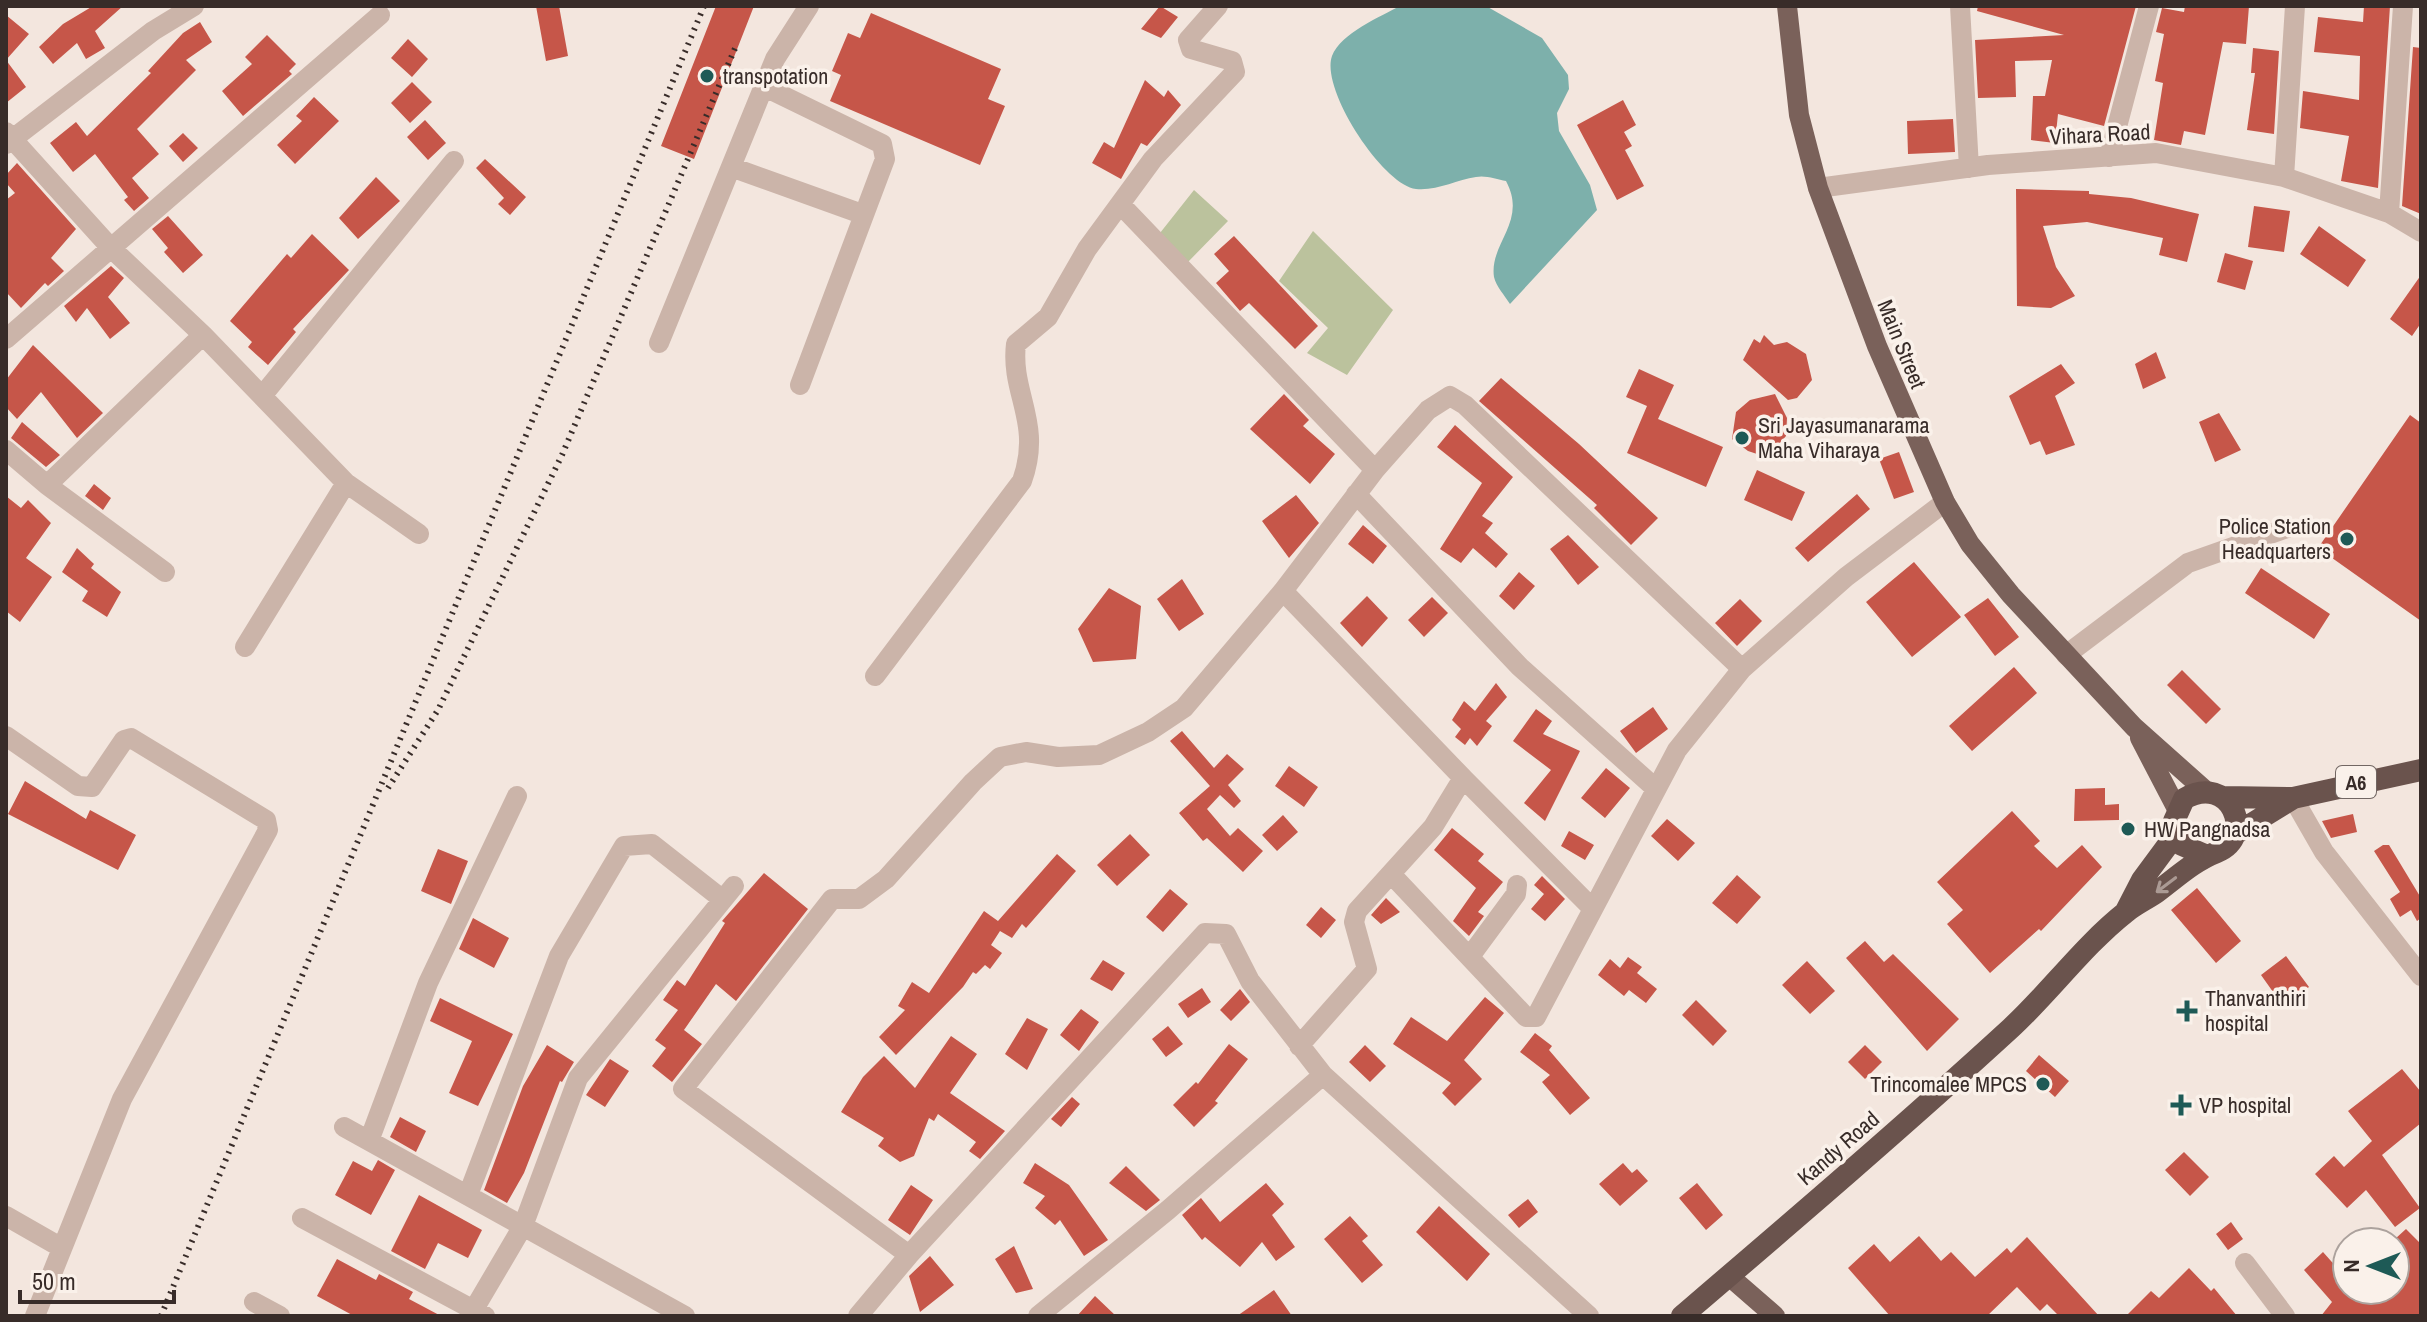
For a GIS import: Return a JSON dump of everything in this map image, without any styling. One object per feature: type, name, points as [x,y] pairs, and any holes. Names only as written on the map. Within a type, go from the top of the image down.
[{"type":"highway","name":"A6","points":[[2215,794],[2293,798],[2421,770]]},
{"type":"highway","points":[[2195,793],[2215,794],[2235,814],[2235,834],[2228,845],[2205,855],[2193,852],[2176,834],[2177,809],[2195,793]]},
{"type":"highway","name":"A6","points":[[2235,834],[2293,798]]},
{"type":"highway","name":"Kandy Road","points":[[2125,912],[2142,880],[2176,834]]},
{"type":"highway","name":"Kandy Road","points":[[1682,1316],[2014,1025],[2125,912],[2205,855]]},
{"type":"main road","name":"Main Street","points":[[1787,6],[1799,115],[1818,188],[1871,332],[1945,502],[1989,568],[2066,655],[2134,727],[2215,794]]},
{"type":"main road","name":"Main Street","points":[[2134,727],[2177,809]]},
{"type":"main road","points":[[1729,1276],[1775,1316]]},
{"type":"street","points":[[194,6],[153,31],[8,138],[110,247],[203,335],[346,483],[419,534]]},
{"type":"street","points":[[659,343],[775,59],[809,6]]},
{"type":"street","points":[[875,676],[1022,481],[1030,460],[1029,418],[1014,360],[1016,344],[1048,317],[1087,249],[1181,126],[1235,72],[1232,61],[1191,49],[1188,40],[1218,6]]},
{"type":"street","points":[[1960,6],[1969,168]]},
{"type":"street","points":[[2109,157],[2149,6]]},
{"type":"street","points":[[2284,177],[2295,6]]},
{"type":"street","points":[[2389,213],[2403,6]]},
{"type":"street","points":[[6,339],[380,15]]},
{"type":"street","points":[[763,86],[882,144],[885,159],[800,385]]},
{"type":"street","name":"Vihara Road","points":[[1818,188],[1969,168],[2156,153],[2284,177],[2389,213],[2421,232]]},
{"type":"street","points":[[262,396],[454,161]]},
{"type":"street","points":[[731,167],[862,214]]},
{"type":"street","points":[[1121,205],[1375,470]]},
{"type":"street","points":[[47,485],[203,335]]},
{"type":"street","points":[[909,1255],[683,1089],[832,899],[859,899],[886,879],[973,782],[1000,757],[1026,752],[1058,757],[1099,755],[1148,732],[1184,708],[1283,591],[1375,470],[1428,410],[1450,396],[1465,405],[1742,669]]},
{"type":"street","points":[[6,450],[47,485],[165,572]]},
{"type":"street","points":[[245,647],[346,483]]},
{"type":"street","points":[[1356,494],[1520,667],[1654,787]]},
{"type":"street","points":[[1392,875],[1471,955],[1526,1017],[1536,1017],[1654,787],[1677,750],[1742,669],[1846,577],[1945,502]]},
{"type":"street","points":[[2066,655],[2188,563],[2287,528]]},
{"type":"street","points":[[1283,591],[1592,908]]},
{"type":"street","points":[[6,736],[78,786],[92,787],[124,740],[131,738],[266,820],[268,830],[122,1099],[35,1316]]},
{"type":"street","points":[[1299,1046],[1367,969],[1354,922],[1357,911],[1433,827],[1463,778]]},
{"type":"street","points":[[369,1141],[428,983],[517,796]]},
{"type":"street","points":[[2293,798],[2324,852],[2421,976]]},
{"type":"street","points":[[302,1218],[476,1314],[523,1226],[578,1078],[728,892],[652,844],[624,846],[559,956],[468,1195]]},
{"type":"street","points":[[1471,955],[1516,894],[1517,885]]},
{"type":"street","points":[[858,1316],[909,1255],[1205,933],[1226,934],[1250,981],[1323,1075],[1589,1316]]},
{"type":"street","points":[[1038,1316],[1168,1210],[1323,1075]]},
{"type":"street","points":[[344,1127],[685,1316]]},
{"type":"street","points":[[6,1216],[62,1248]]},
{"type":"street","points":[[2245,1263],[2285,1316]]},
{"type":"street","points":[[254,1302],[280,1316]]},
{"type":"green space","points":[[1194,190],[1228,221],[1188,262],[1160,233]]},
{"type":"green space","points":[[1313,231],[1393,310],[1347,375],[1307,353],[1328,328],[1279,281]]},
{"type":"water","points":[[1400,6],[1486,6],[1542,38],[1568,75],[1569,89],[1557,113],[1559,131],[1590,185],[1597,210],[1510,304],[1494,277],[1497,253],[1513,209],[1506,181],[1469,178],[1424,189],[1402,183],[1372,154],[1357,133],[1335,90],[1331,71],[1332,56],[1337,48],[1362,26]]},
{"type":"building","points":[[93,6],[123,6],[95,31],[105,48],[86,59],[77,43],[53,64],[39,47],[63,24]]},
{"type":"building","points":[[536,6],[559,6],[568,56],[546,61]]},
{"type":"building","name":"transpotation","points":[[716,6],[754,6],[694,159],[661,146]]},
{"type":"building","points":[[1160,6],[1178,17],[1161,38],[1141,29]]},
{"type":"building","points":[[1978,6],[2136,6],[2104,126],[2058,114],[2055,143],[2031,140],[2033,96],[2045,96],[2052,60],[2015,61],[2016,97],[1978,98],[1975,40],[2064,35],[1977,11]]},
{"type":"building","points":[[2185,6],[2249,6],[2246,44],[2223,42],[2205,135],[2184,131],[2181,145],[2154,140],[2163,83],[2155,81],[2164,34],[2156,32],[2162,8],[2184,12]]},
{"type":"building","points":[[2364,6],[2390,6],[2378,188],[2341,181],[2349,136],[2300,128],[2303,91],[2359,100],[2360,56],[2314,52],[2318,17],[2363,22]]},
{"type":"building","points":[[871,13],[1001,69],[988,99],[1005,106],[980,165],[830,101],[841,75],[832,71],[848,33],[860,38]]},
{"type":"building","points":[[6,15],[29,34],[6,60]]},
{"type":"building","points":[[200,22],[212,42],[186,60],[196,70],[137,129],[159,154],[132,178],[149,198],[134,211],[124,200],[128,197],[95,154],[73,172],[50,143],[76,122],[87,136],[151,73],[148,71],[183,33]]},
{"type":"building","points":[[267,35],[296,64],[289,71],[292,74],[243,116],[222,91],[252,64],[245,57]]},
{"type":"building","points":[[408,39],[428,59],[412,77],[391,58]]},
{"type":"building","points":[[2413,47],[2421,48],[2421,214],[2402,206]]},
{"type":"building","points":[[2253,48],[2279,51],[2274,134],[2247,130],[2255,73],[2251,73]]},
{"type":"building","points":[[6,60],[26,87],[6,103]]},
{"type":"building","points":[[1145,80],[1164,97],[1168,90],[1181,105],[1147,146],[1141,143],[1121,179],[1092,163],[1104,142],[1114,148]]},
{"type":"building","points":[[412,82],[432,102],[410,123],[391,103]]},
{"type":"building","points":[[314,97],[339,121],[295,164],[277,145],[302,121],[296,116]]},
{"type":"building","points":[[1623,100],[1636,125],[1624,132],[1632,146],[1625,150],[1644,186],[1617,200],[1577,125]]},
{"type":"building","points":[[1953,119],[1955,152],[1908,154],[1907,121]]},
{"type":"building","points":[[425,120],[446,143],[428,160],[407,137]]},
{"type":"building","points":[[183,133],[198,148],[183,162],[169,146]]},
{"type":"building","points":[[485,159],[526,197],[510,215],[498,204],[504,198],[476,168]]},
{"type":"building","points":[[17,163],[76,229],[51,258],[64,271],[48,286],[45,283],[21,308],[6,292],[6,200],[15,193],[6,183],[6,175]]},
{"type":"building","points":[[376,177],[400,201],[358,239],[339,218]]},
{"type":"building","points":[[2016,189],[2089,191],[2089,194],[2131,198],[2199,214],[2187,262],[2159,255],[2163,238],[2087,222],[2043,226],[2056,267],[2075,296],[2051,308],[2017,306]]},
{"type":"building","points":[[2254,206],[2290,211],[2284,252],[2248,247]]},
{"type":"building","points":[[168,216],[203,255],[183,273],[164,252],[168,248],[152,229]]},
{"type":"building","points":[[2319,226],[2366,260],[2348,287],[2300,254]]},
{"type":"building","points":[[312,234],[349,270],[293,329],[296,332],[268,365],[248,347],[252,342],[230,321],[287,254],[291,258]]},
{"type":"building","points":[[1234,236],[1318,326],[1295,349],[1249,303],[1240,311],[1216,283],[1229,271],[1214,254]]},
{"type":"building","points":[[2225,253],[2253,261],[2245,290],[2217,282]]},
{"type":"building","points":[[111,266],[124,278],[108,297],[130,323],[110,339],[87,308],[76,322],[64,306]]},
{"type":"building","points":[[2421,275],[2421,323],[2412,336],[2390,319]]},
{"type":"building","points":[[1764,335],[1774,345],[1787,342],[1806,354],[1812,380],[1797,398],[1788,400],[1743,360],[1754,339],[1760,343]]},
{"type":"building","points":[[33,345],[103,413],[77,438],[41,392],[17,419],[6,407],[6,380]]},
{"type":"building","points":[[2156,352],[2166,378],[2143,389],[2135,364]]},
{"type":"building","points":[[2061,364],[2075,383],[2055,396],[2075,445],[2046,455],[2040,441],[2030,445],[2009,396]]},
{"type":"building","points":[[1639,369],[1674,385],[1658,419],[1723,447],[1706,487],[1627,453],[1647,406],[1626,397]]},
{"type":"building","points":[[1501,378],[1579,444],[1658,518],[1631,545],[1594,508],[1597,505],[1479,401]]},
{"type":"building","points":[[1284,394],[1309,420],[1303,426],[1335,454],[1310,484],[1250,429]]},
{"type":"building","points":[[1775,394],[1787,418],[1786,436],[1774,450],[1760,455],[1748,451],[1732,439],[1736,412],[1750,400]]},
{"type":"building","points":[[2219,413],[2241,450],[2215,462],[2199,422]]},
{"type":"building","points":[[2410,415],[2421,423],[2421,621],[2318,548]]},
{"type":"building","points":[[22,422],[60,455],[46,467],[11,438]]},
{"type":"building","points":[[1455,425],[1513,477],[1482,516],[1493,523],[1485,533],[1508,554],[1496,568],[1473,548],[1461,563],[1440,549],[1482,483],[1437,447]]},
{"type":"building","points":[[1899,452],[1914,492],[1894,499],[1879,459]]},
{"type":"building","points":[[1757,470],[1805,492],[1792,521],[1744,500]]},
{"type":"building","points":[[94,484],[111,498],[103,510],[85,496]]},
{"type":"building","points":[[1857,494],[1870,509],[1808,562],[1795,548]]},
{"type":"building","points":[[1296,495],[1319,523],[1289,558],[1262,521]]},
{"type":"building","points":[[6,496],[21,508],[28,500],[51,523],[26,558],[52,577],[20,622],[6,611]]},
{"type":"building","points":[[1363,525],[1387,546],[1373,564],[1348,544]]},
{"type":"building","points":[[1568,535],[1599,567],[1578,585],[1550,549]]},
{"type":"building","points":[[77,548],[94,564],[91,568],[121,592],[107,617],[82,601],[88,591],[62,572]]},
{"type":"building","points":[[1914,562],[1961,617],[1912,657],[1866,602]]},
{"type":"building","points":[[2261,568],[2330,614],[2314,639],[2245,593]]},
{"type":"building","points":[[1519,572],[1535,586],[1514,610],[1499,596]]},
{"type":"building","points":[[1182,579],[1204,614],[1179,631],[1157,599]]},
{"type":"building","points":[[1109,588],[1141,606],[1136,659],[1093,662],[1078,629]]},
{"type":"building","points":[[1367,596],[1388,618],[1362,647],[1340,623]]},
{"type":"building","points":[[1432,597],[1448,613],[1424,637],[1408,620]]},
{"type":"building","points":[[1988,598],[2019,637],[1995,656],[1964,615]]},
{"type":"building","points":[[1740,599],[1762,621],[1737,646],[1715,623]]},
{"type":"building","points":[[2014,667],[2037,693],[1972,751],[1949,726]]},
{"type":"building","points":[[2182,670],[2221,709],[2206,724],[2167,685]]},
{"type":"building","points":[[1496,683],[1507,697],[1486,721],[1492,726],[1477,746],[1470,738],[1465,745],[1455,737],[1461,729],[1452,720],[1464,701],[1475,711]]},
{"type":"building","points":[[1653,707],[1668,729],[1636,753],[1620,731]]},
{"type":"building","points":[[1536,709],[1552,721],[1543,734],[1580,751],[1545,821],[1524,803],[1551,770],[1513,741]]},
{"type":"building","points":[[1182,731],[1214,768],[1227,754],[1244,769],[1228,785],[1241,801],[1234,808],[1220,795],[1207,809],[1230,836],[1238,828],[1263,851],[1243,872],[1207,838],[1203,841],[1179,813],[1210,786],[1170,741]]},
{"type":"building","points":[[1289,766],[1318,787],[1304,807],[1275,786]]},
{"type":"building","points":[[1606,768],[1630,788],[1605,818],[1581,798]]},
{"type":"building","points":[[25,781],[86,819],[90,810],[136,835],[118,870],[8,814]]},
{"type":"building","points":[[2105,788],[2105,805],[2119,804],[2119,820],[2074,821],[2075,789]]},
{"type":"building","points":[[2012,811],[2040,841],[2034,846],[2057,868],[2082,845],[2102,867],[2041,931],[2039,929],[1990,973],[1947,924],[1963,910],[1937,882]]},
{"type":"building","points":[[2353,814],[2357,832],[2331,838],[2322,821]]},
{"type":"building","points":[[1283,815],[1298,832],[1277,851],[1262,835]]},
{"type":"building","points":[[1667,819],[1695,843],[1678,861],[1651,836]]},
{"type":"building","points":[[1452,828],[1484,854],[1478,861],[1503,882],[1478,912],[1484,916],[1469,936],[1453,921],[1476,888],[1434,850]]},
{"type":"building","points":[[1569,831],[1594,845],[1585,860],[1561,846]]},
{"type":"building","points":[[1130,834],[1150,855],[1117,886],[1097,865]]},
{"type":"building","points":[[2389,845],[2421,898],[2421,918],[2417,921],[2411,910],[2400,917],[2390,899],[2400,892],[2374,851]]},
{"type":"building","points":[[438,849],[468,861],[451,904],[421,891]]},
{"type":"building","points":[[1057,854],[1076,871],[1026,928],[1022,924],[1012,938],[1000,931],[991,945],[1002,953],[990,969],[985,965],[976,974],[973,972],[963,987],[896,1055],[879,1037],[905,1010],[898,1006],[912,982],[929,993],[984,911],[998,921]]},
{"type":"building","points":[[764,873],[808,909],[736,1001],[716,984],[684,1030],[702,1044],[672,1082],[652,1066],[666,1048],[655,1040],[678,1010],[663,1000],[677,980],[685,986],[725,923],[722,921]]},
{"type":"building","points":[[1737,875],[1761,897],[1737,924],[1712,903]]},
{"type":"building","points":[[1542,876],[1565,899],[1545,921],[1531,909],[1544,894],[1534,885]]},
{"type":"building","points":[[2197,888],[2241,941],[2216,963],[2171,910]]},
{"type":"building","points":[[1170,889],[1188,904],[1163,932],[1146,917]]},
{"type":"building","points":[[1386,898],[1400,912],[1381,924],[1371,915]]},
{"type":"building","points":[[1321,907],[1336,920],[1321,938],[1306,925]]},
{"type":"building","points":[[473,918],[509,938],[494,968],[459,949]]},
{"type":"building","points":[[1865,941],[1884,962],[1893,954],[1959,1019],[1927,1051],[1846,958]]},
{"type":"building","points":[[2286,956],[2309,987],[2283,1006],[2261,975]]},
{"type":"building","points":[[1628,957],[1642,967],[1637,973],[1657,989],[1646,1003],[1629,990],[1624,996],[1598,975],[1610,959],[1620,968]]},
{"type":"building","points":[[1103,960],[1125,973],[1112,991],[1090,979]]},
{"type":"building","points":[[1807,961],[1835,991],[1810,1014],[1782,985]]},
{"type":"building","points":[[1202,988],[1211,1002],[1188,1018],[1178,1004]]},
{"type":"building","points":[[1240,989],[1250,1002],[1231,1021],[1220,1010]]},
{"type":"building","points":[[1485,997],[1504,1013],[1464,1060],[1482,1079],[1455,1106],[1442,1093],[1451,1083],[1393,1044],[1411,1017],[1447,1041]]},
{"type":"building","points":[[440,998],[513,1034],[478,1106],[449,1093],[472,1041],[430,1021]]},
{"type":"building","points":[[1696,1000],[1727,1031],[1713,1046],[1682,1015]]},
{"type":"building","points":[[1081,1009],[1099,1022],[1079,1051],[1060,1035]]},
{"type":"building","points":[[1027,1018],[1048,1029],[1027,1070],[1005,1054]]},
{"type":"building","points":[[1168,1026],[1183,1044],[1166,1057],[1152,1039]]},
{"type":"building","points":[[1535,1033],[1552,1046],[1549,1050],[1590,1098],[1570,1115],[1542,1082],[1550,1075],[1520,1052]]},
{"type":"building","points":[[951,1036],[977,1054],[950,1093],[1005,1131],[980,1159],[969,1151],[976,1142],[938,1114],[934,1121],[929,1118],[914,1156],[900,1162],[878,1146],[884,1138],[841,1112],[863,1077],[884,1056],[915,1088]]},
{"type":"building","points":[[1229,1044],[1248,1059],[1215,1101],[1218,1103],[1194,1127],[1173,1105],[1196,1082],[1198,1084]]},
{"type":"building","points":[[547,1045],[574,1062],[560,1081],[524,1173],[507,1203],[484,1190],[523,1086]]},
{"type":"building","points":[[1365,1045],[1386,1066],[1370,1082],[1349,1062]]},
{"type":"building","points":[[1865,1045],[1882,1062],[1865,1079],[1848,1062]]},
{"type":"building","points":[[2039,1055],[2069,1081],[2055,1097],[2026,1071]]},
{"type":"building","points":[[610,1059],[629,1071],[605,1107],[586,1095]]},
{"type":"building","points":[[2402,1069],[2421,1092],[2421,1123],[2382,1155],[2420,1208],[2396,1226],[2366,1190],[2347,1208],[2315,1174],[2334,1156],[2344,1167],[2372,1141],[2348,1111]]},
{"type":"building","points":[[1072,1097],[1080,1104],[1061,1127],[1051,1119]]},
{"type":"building","points":[[400,1117],[426,1131],[416,1152],[390,1137]]},
{"type":"building","points":[[2184,1152],[2209,1177],[2190,1196],[2165,1170]]},
{"type":"building","points":[[378,1160],[395,1170],[371,1215],[335,1195],[353,1161],[372,1171]]},
{"type":"building","points":[[1035,1163],[1069,1185],[1108,1240],[1084,1256],[1060,1220],[1055,1225],[1035,1208],[1045,1196],[1023,1183]]},
{"type":"building","points":[[1623,1163],[1632,1173],[1637,1169],[1648,1181],[1620,1206],[1599,1184]]},
{"type":"building","points":[[1126,1166],[1160,1200],[1146,1211],[1109,1183]]},
{"type":"building","points":[[1266,1183],[1284,1204],[1272,1215],[1295,1247],[1276,1261],[1262,1242],[1240,1267],[1205,1237],[1202,1240],[1182,1215],[1201,1198],[1220,1222]]},
{"type":"building","points":[[1697,1183],[1723,1215],[1706,1230],[1679,1198]]},
{"type":"building","points":[[911,1185],[933,1200],[910,1235],[888,1220]]},
{"type":"building","points":[[419,1195],[482,1230],[468,1258],[438,1243],[425,1269],[391,1251]]},
{"type":"building","points":[[1528,1199],[1538,1212],[1519,1228],[1508,1215]]},
{"type":"building","points":[[1439,1206],[1490,1254],[1467,1281],[1416,1232]]},
{"type":"building","points":[[1350,1216],[1368,1236],[1362,1241],[1383,1265],[1362,1283],[1324,1239]]},
{"type":"building","points":[[2231,1222],[2243,1239],[2228,1250],[2216,1234]]},
{"type":"building","points":[[2411,1234],[2421,1244],[2421,1316],[2321,1316],[2331,1303],[2331,1306],[2411,1306]]},
{"type":"building","points":[[1919,1236],[1941,1261],[1951,1252],[1975,1277],[2007,1248],[2011,1253],[2027,1237],[2099,1316],[2059,1316],[2047,1304],[2040,1311],[2017,1287],[1987,1316],[1890,1316],[1848,1268],[1874,1244],[1890,1262]]},
{"type":"building","points":[[1014,1246],[1033,1289],[1016,1293],[995,1259]]},
{"type":"building","points":[[2323,1252],[2331,1261],[2331,1301],[2304,1270]]},
{"type":"building","points":[[930,1256],[954,1285],[920,1312],[909,1276]]},
{"type":"building","points":[[337,1259],[376,1280],[379,1274],[413,1292],[409,1299],[441,1316],[354,1316],[317,1296]]},
{"type":"building","points":[[2189,1268],[2211,1291],[2214,1288],[2237,1316],[2126,1316],[2151,1291],[2159,1298]]},
{"type":"building","points":[[1274,1290],[1292,1316],[1237,1316]]},
{"type":"building","points":[[1095,1296],[1116,1316],[1077,1316]]},
{"type":"railway","points":[[161,1316],[704,6]]},
{"type":"railway","points":[[388,788],[438,710],[562,455],[736,46]]},
{"type":"place","name":"transpotation","points":[[707,76]]},
{"type":"place","name":"Sri Jayasumanarama Maha Viharaya","points":[[1742,438]]},
{"type":"place","name":"Police Station Headquarters","points":[[2347,539]]},
{"type":"place","name":"HW Pangnadsa","points":[[2128,829]]},
{"type":"place","name":"Thanvanthiri hospital","points":[[2187,1011]]},
{"type":"place","name":"Trincomalee MPCS","points":[[2043,1084]]},
{"type":"place","name":"VP hospital","points":[[2181,1105]]}]
